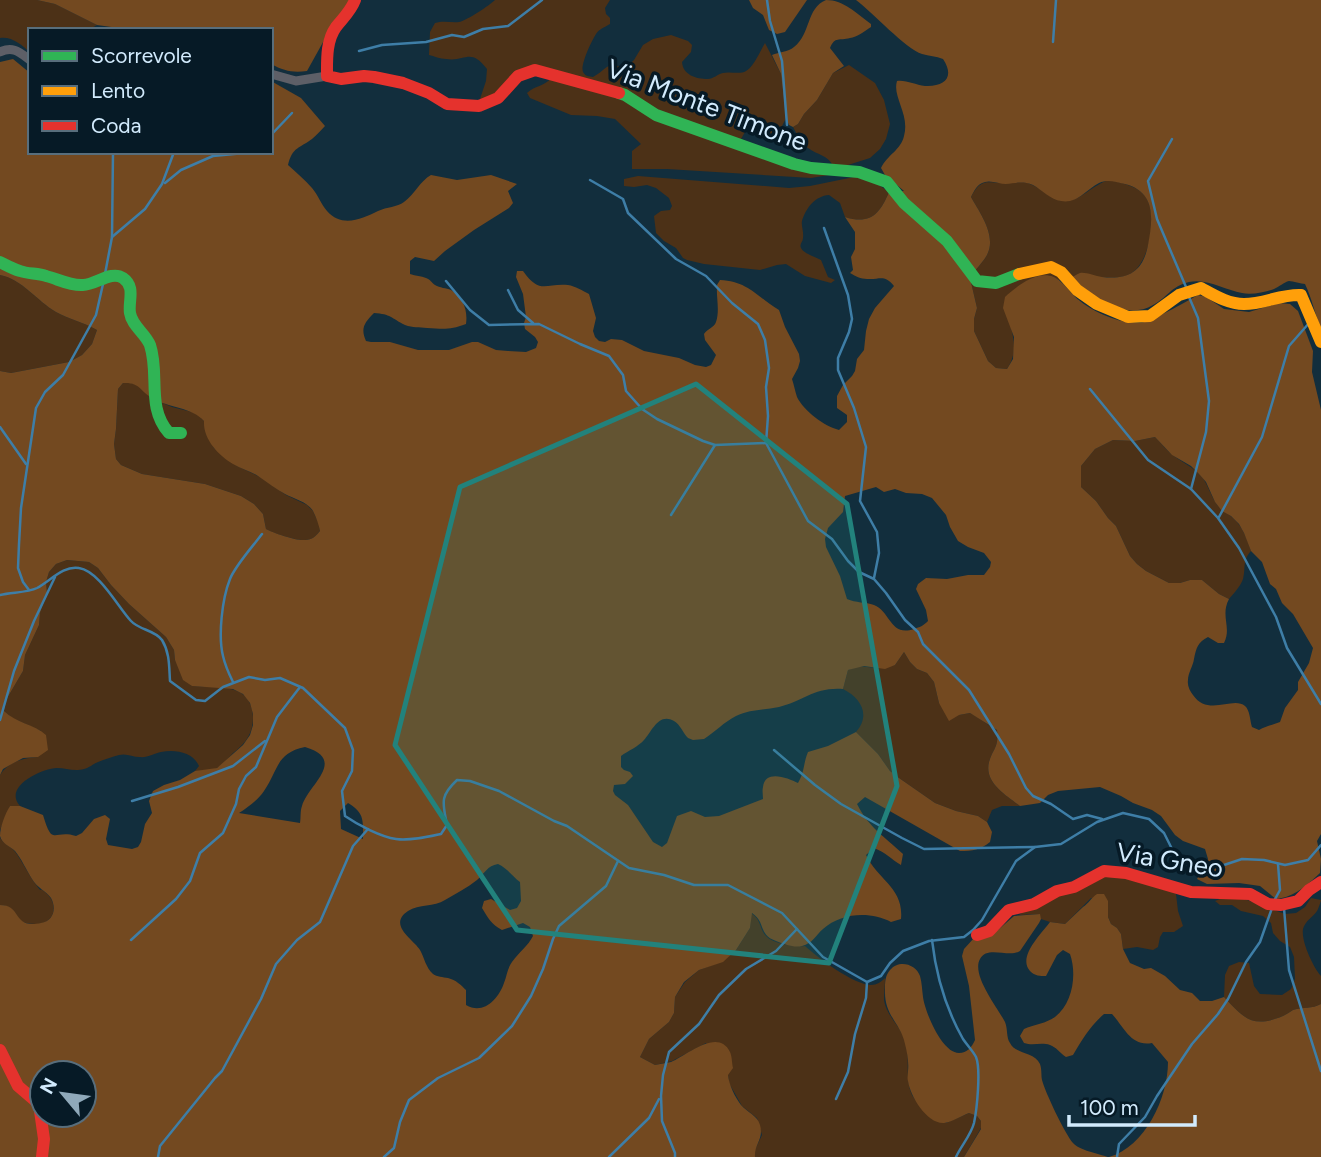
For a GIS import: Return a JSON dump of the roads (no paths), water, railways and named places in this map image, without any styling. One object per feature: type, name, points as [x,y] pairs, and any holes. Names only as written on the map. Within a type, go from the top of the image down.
[{"type":"street","points":[[273,75],[296,81],[327,76],[328,44],[337,26],[350,13],[355,0]]},
{"type":"street","points":[[0,52],[13,49],[28,59]]},
{"type":"street","name":"Via Monte Timone","points":[[327,76],[341,79],[374,77],[403,83],[429,93],[447,104],[480,106],[498,98],[518,76],[535,70],[553,74],[625,95],[656,116],[794,164],[859,172],[887,182],[904,203],[947,241],[977,281],[996,283],[1021,273],[1051,267],[1062,272],[1077,290],[1097,304],[1128,317],[1150,316],[1179,295],[1201,288],[1227,301],[1245,304],[1290,294],[1301,295],[1321,342]]},
{"type":"street","points":[[0,262],[70,284],[91,285],[111,275],[119,275],[127,280],[131,287],[131,318],[150,345],[160,424],[169,433],[181,433]]},
{"type":"street","name":"Via Gneo","points":[[977,935],[989,931],[1009,910],[1034,904],[1104,871],[1126,873],[1191,892],[1250,894],[1275,904],[1298,901],[1321,882]]},
{"type":"street","points":[[0,1050],[18,1086],[39,1104],[44,1139],[42,1157]]},
{"type":"waterway","points":[[359,51],[382,45],[426,42],[452,35],[464,37],[483,29],[508,26],[542,0]]},
{"type":"waterway","points":[[767,0],[770,21],[782,61],[787,125]]},
{"type":"waterway","points":[[1053,42],[1056,0]]},
{"type":"waterway","points":[[273,133],[292,113]]},
{"type":"waterway","points":[[1172,139],[1148,181],[1157,219],[1186,287]]},
{"type":"waterway","points":[[105,274],[112,237],[113,154]]},
{"type":"waterway","points":[[112,237],[145,209],[162,184],[173,154]]},
{"type":"waterway","points":[[165,183],[181,170],[213,156],[234,154]]},
{"type":"waterway","points":[[590,180],[623,199],[628,213],[676,259],[706,276],[732,303],[758,324],[765,340],[769,368],[766,387],[766,443],[808,521],[832,539],[859,572],[874,579],[905,620],[918,632],[923,644],[969,690],[1033,796],[1073,819],[1087,815],[1102,819]]},
{"type":"waterway","points":[[824,228],[848,295],[852,319],[838,358],[838,370],[866,447],[860,501],[877,532],[879,553],[874,578]]},
{"type":"waterway","points":[[446,281],[470,310],[489,325],[539,324],[609,356],[623,375],[626,391],[642,409],[657,419],[715,445],[766,443]]},
{"type":"waterway","points":[[29,590],[18,568],[21,508],[36,408],[45,392],[63,375],[96,315],[103,284]]},
{"type":"waterway","points":[[508,290],[518,310],[533,323]]},
{"type":"waterway","points":[[1189,297],[1198,318],[1209,401],[1206,432],[1191,489]]},
{"type":"waterway","points":[[1219,517],[1262,437],[1289,346],[1310,322]]},
{"type":"waterway","points":[[1090,389],[1148,460],[1191,489],[1218,518],[1239,548],[1276,617],[1287,648],[1321,704]]},
{"type":"waterway","points":[[0,427],[26,464]]},
{"type":"waterway","points":[[671,515],[715,445]]},
{"type":"waterway","points":[[233,682],[222,648],[221,628],[225,597],[232,574],[262,534]]},
{"type":"waterway","points":[[0,595],[33,590],[63,571],[79,568],[101,582],[134,624],[162,640],[168,655],[170,681],[196,700],[205,701],[223,687],[249,677],[265,680],[280,678],[303,688],[345,728],[353,750],[352,771],[342,791],[345,816],[370,830],[390,838],[401,839],[441,834],[447,825],[444,806],[447,791],[457,780],[470,781],[499,791],[567,826],[629,868],[694,885],[728,885],[782,913],[823,957],[867,982],[881,976],[903,951],[929,941],[964,937],[973,930],[982,920],[1016,861],[1035,847],[1061,844],[1097,822],[1123,813],[1149,819],[1164,833],[1176,857],[1185,865],[1224,865],[1242,859],[1285,865],[1308,860],[1321,845]]},
{"type":"waterway","points":[[0,720],[14,671],[55,577]]},
{"type":"waterway","points":[[131,940],[176,899],[190,881],[200,853],[223,833],[236,804],[239,789],[246,776],[256,767],[277,717],[300,687]]},
{"type":"waterway","points":[[132,801],[233,766],[265,741]]},
{"type":"waterway","points":[[774,750],[841,804],[924,849],[1035,847]]},
{"type":"waterway","points":[[158,1157],[160,1146],[222,1071],[261,999],[276,964],[297,940],[320,922],[353,846],[368,829]]},
{"type":"waterway","points":[[384,1157],[394,1148],[409,1100],[438,1078],[479,1058],[512,1026],[531,996],[559,926],[606,886],[618,861]]},
{"type":"waterway","points":[[1274,901],[1280,890],[1278,864]]},
{"type":"waterway","points":[[1117,1157],[1119,1144],[1145,1117],[1192,1044],[1228,999],[1246,962],[1260,942],[1272,908]]},
{"type":"waterway","points":[[1284,908],[1289,970],[1321,1071]]},
{"type":"waterway","points":[[675,1157],[662,1121],[663,1075],[669,1052],[699,1024],[719,995],[746,969],[776,951],[797,929]]},
{"type":"waterway","points":[[932,940],[947,1004],[963,1039],[975,1055],[978,1070],[974,1123],[956,1157]]},
{"type":"waterway","points":[[836,1099],[848,1072],[855,1034],[866,998],[867,982]]},
{"type":"waterway","points":[[609,1157],[649,1118],[659,1099]]}]
